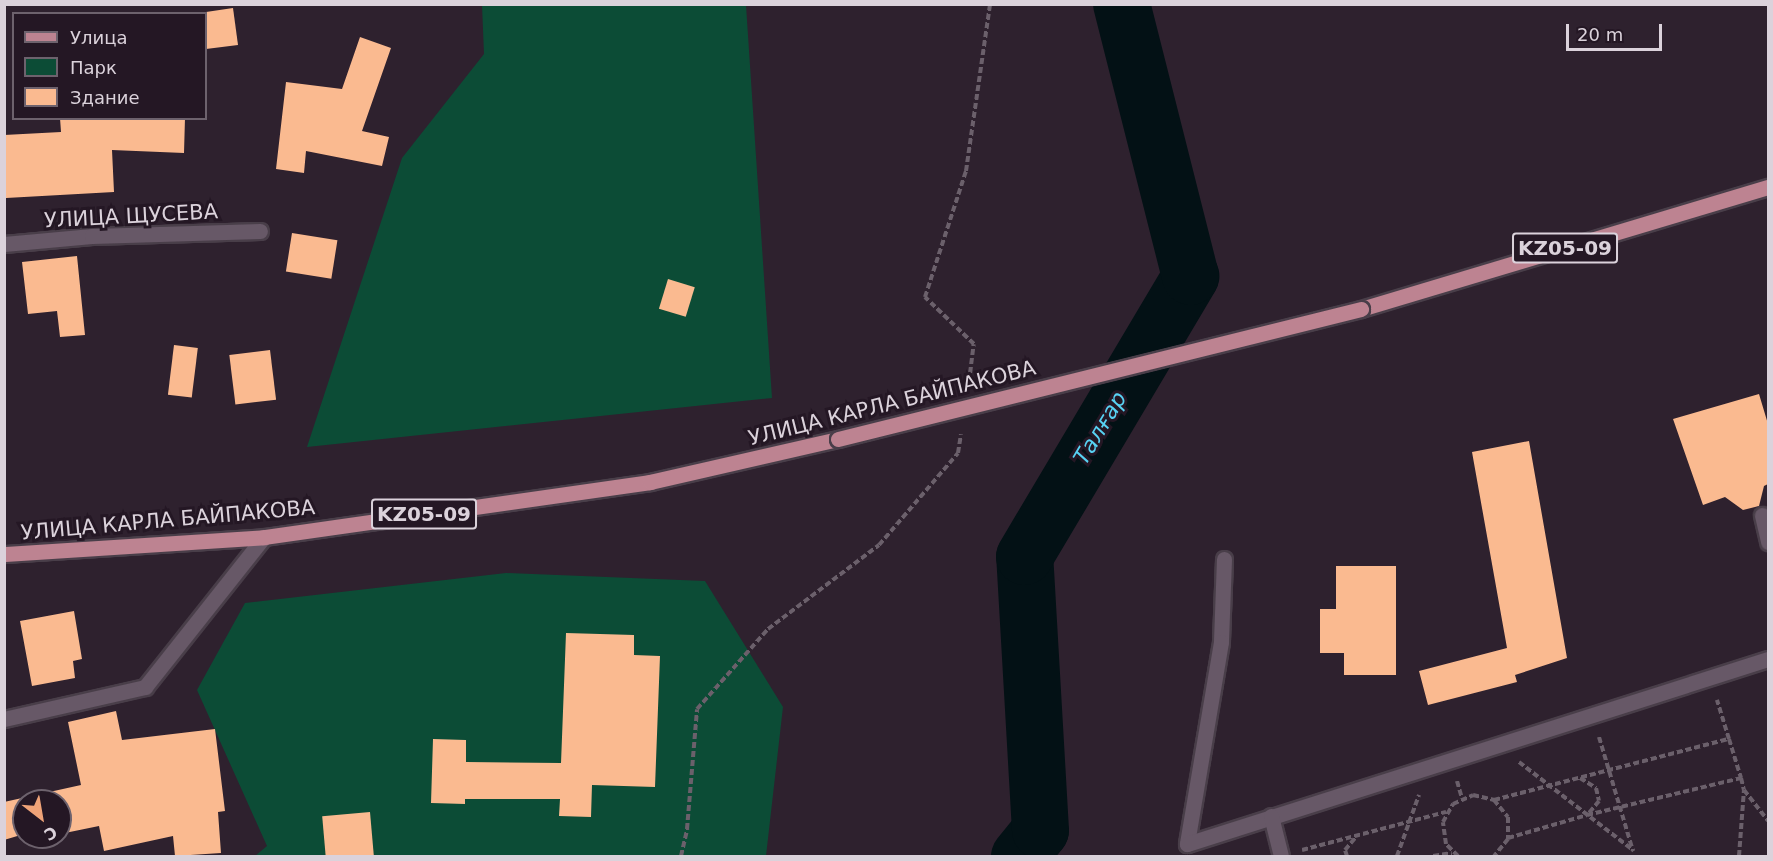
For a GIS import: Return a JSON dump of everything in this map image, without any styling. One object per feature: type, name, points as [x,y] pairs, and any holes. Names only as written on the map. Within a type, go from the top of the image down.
[{"type":"main road","name":"УЛИЦА КАРЛА БАЙПАКОВА","points":[[4,554],[264,537],[650,482],[838,439],[1361,309],[1768,187]]},
{"type":"street","name":"УЛИЦА ЩУСЕВА","points":[[4,244],[92,236],[260,231]]},
{"type":"street","points":[[1762,515],[1768,542]]},
{"type":"street","points":[[4,719],[145,687],[264,537]]},
{"type":"street","points":[[1224,559],[1221,642],[1187,844],[1768,659]]},
{"type":"street","points":[[1271,816],[1281,856]]},
{"type":"path","points":[[1710,678],[1744,790],[1739,856]]},
{"type":"path","points":[[1497,745],[1634,851],[1593,714]]},
{"type":"path","points":[[1281,856],[1447,812],[1462,798],[1473,795],[1494,800],[1729,739]]},
{"type":"path","points":[[1397,856],[1430,766]]},
{"type":"path","points":[[1580,778],[1596,788],[1599,801],[1587,815]]},
{"type":"path","points":[[1508,838],[1587,815],[1741,778]]},
{"type":"path","points":[[1744,790],[1768,821]]},
{"type":"path","points":[[1494,800],[1508,817],[1508,838],[1503,849],[1494,856]]},
{"type":"path","points":[[1447,812],[1443,834],[1452,853]]},
{"type":"path","points":[[1347,856],[1345,850],[1356,836]]},
{"type":"path","points":[[1433,856],[1452,853],[1458,856]]},
{"type":"green space","points":[[482,5],[746,5],[772,398],[307,447],[402,158],[484,54]]},
{"type":"green space","points":[[506,573],[705,581],[783,707],[766,856],[255,856],[267,846],[197,690],[245,603]]},
{"type":"building","points":[[233,8],[238,45],[207,49],[206,12]]},
{"type":"building","points":[[360,37],[391,48],[362,131],[389,137],[382,166],[306,151],[304,173],[276,169],[286,82],[342,89]]},
{"type":"building","points":[[60,120],[185,120],[184,153],[112,150],[114,192],[6,198],[4,135],[61,132]]},
{"type":"building","points":[[292,233],[337,240],[331,279],[286,272]]},
{"type":"building","points":[[77,256],[85,335],[60,337],[57,311],[28,314],[22,262]]},
{"type":"building","points":[[668,279],[695,287],[686,317],[659,309]]},
{"type":"building","points":[[174,345],[198,348],[192,398],[168,395]]},
{"type":"building","points":[[270,350],[276,400],[235,405],[229,355]]},
{"type":"building","points":[[1759,394],[1768,424],[1768,484],[1764,486],[1759,506],[1743,510],[1725,497],[1703,505],[1673,419]]},
{"type":"building","points":[[1529,441],[1567,658],[1515,675],[1517,682],[1428,705],[1419,671],[1507,648],[1472,452]]},
{"type":"building","points":[[1336,566],[1396,566],[1396,675],[1344,675],[1344,653],[1320,653],[1320,609],[1336,609]]},
{"type":"building","points":[[74,611],[82,659],[73,661],[75,678],[32,686],[20,621]]},
{"type":"building","points":[[566,633],[634,635],[634,655],[660,656],[655,787],[592,785],[591,817],[559,816],[560,799],[465,799],[465,804],[431,803],[433,739],[466,740],[466,762],[561,763]]},
{"type":"building","points":[[116,711],[122,740],[215,729],[225,811],[218,812],[221,853],[175,856],[173,836],[104,851],[99,826],[72,832],[72,789],[63,789],[81,785],[68,722]]},
{"type":"building","points":[[12,800],[12,838],[4,840],[4,802]]},
{"type":"building","points":[[370,812],[374,856],[326,856],[322,816]]},
{"type":"waterway","name":"Талғар","points":[[1019,856],[1040,830],[1024,556],[1190,276],[1121,4]]}]
